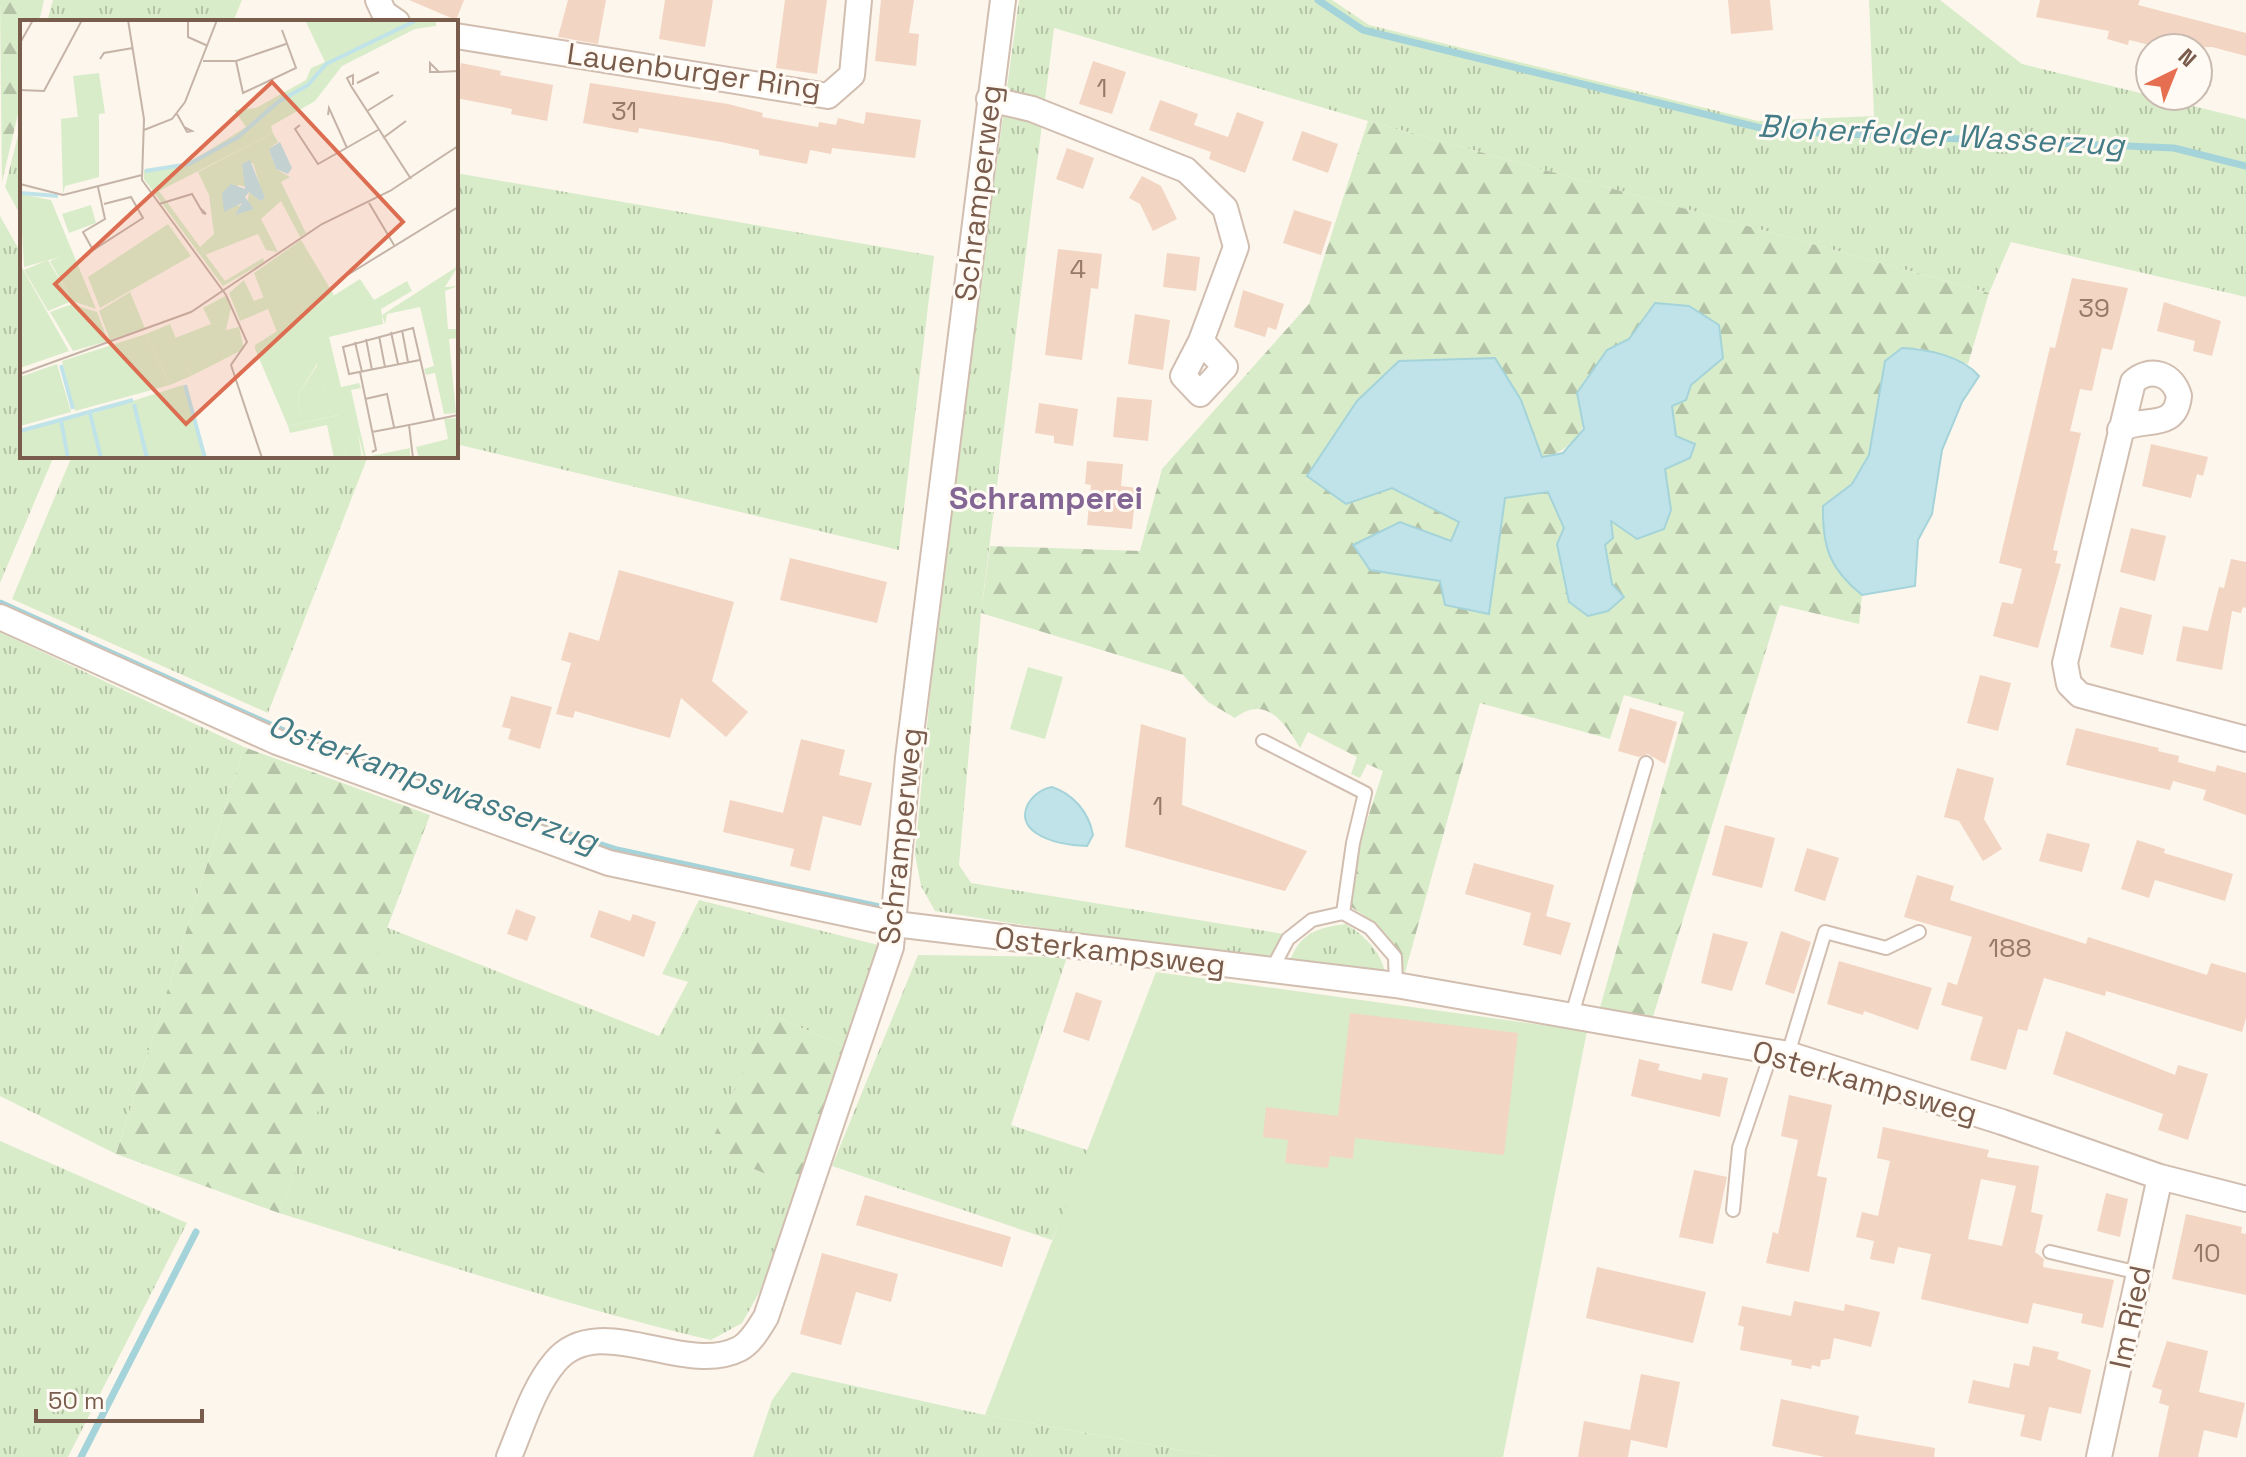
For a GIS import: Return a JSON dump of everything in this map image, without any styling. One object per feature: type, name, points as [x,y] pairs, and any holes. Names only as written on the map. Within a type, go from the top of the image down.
[{"type":"street","points":[[378,0],[384,13],[394,20]]},
{"type":"street","name":"Lauenburger Ring","points":[[458,36],[828,96],[852,75],[859,0]]},
{"type":"street","name":"Schramperweg","points":[[509,1457],[540,1385],[555,1361],[571,1347],[595,1341],[701,1356],[723,1354],[740,1349],[755,1335],[766,1317],[886,962],[895,924],[895,873],[908,758],[1003,0]]},
{"type":"street","points":[[989,99],[1032,109],[1186,170],[1225,208],[1236,247],[1201,341]]},
{"type":"street","points":[[2120,430],[2065,663],[2069,684],[2080,695],[2246,739]]},
{"type":"street","name":"Osterkampsweg","points":[[0,617],[277,742],[609,863],[895,924],[1396,985],[1780,1053],[2002,1122],[2160,1177],[2246,1199]]},
{"type":"street","name":"Im Ried","points":[[2099,1457],[2160,1177]]},
{"type":"lane","points":[[1263,741],[1365,793],[1353,843],[1343,913]]},
{"type":"lane","points":[[1571,1018],[1646,763]]},
{"type":"lane","points":[[1271,971],[1288,939],[1312,920],[1343,913],[1370,928],[1395,957],[1396,985]]},
{"type":"lane","points":[[1733,1210],[1739,1148],[1780,1053],[1825,932],[1886,948],[1919,932]]},
{"type":"lane","points":[[2050,1252],[2139,1273]]},
{"type":"green space","points":[[0,0],[44,0],[39,20],[20,20],[20,106],[2,182]]},
{"type":"green space","points":[[53,0],[242,0],[234,20],[48,20]]},
{"type":"green space","points":[[1019,0],[1332,0],[1369,25],[1758,121],[1874,116],[1869,0],[1940,0],[2022,64],[2134,92],[2134,112],[2214,111],[2246,119],[2246,297],[2011,242],[1989,293],[1368,121],[1054,28],[981,613],[959,865],[971,883],[1284,934],[1270,964],[935,911],[921,886],[915,854],[943,556]]},
{"type":"green space","points":[[1368,121],[1989,293],[1968,364],[1919,348],[1902,348],[1885,361],[1869,454],[1852,484],[1823,506],[1824,534],[1830,556],[1842,576],[1862,595],[1859,624],[1780,605],[1652,1020],[1599,1011],[1684,712],[1624,695],[1610,739],[1480,703],[1404,976],[1397,953],[1385,934],[1348,905],[1360,842],[1383,771],[1367,764],[1360,778],[1351,774],[1357,757],[1308,732],[1300,748],[1281,721],[1265,710],[1246,711],[1235,718],[1208,702],[1183,675],[981,613],[990,546],[1140,551],[1162,469],[1309,304]],"holes":[[[1655,303],[1722,358],[1691,385],[1686,400],[1672,406],[1676,436],[1694,445],[1690,458],[1665,468],[1671,510],[1610,520],[1613,537],[1605,545],[1612,584],[1564,528],[1548,492],[1505,498],[1441,581],[1370,570],[1354,545],[1400,522],[1451,541],[1459,522],[1392,488],[1521,400],[1542,458],[1559,452],[1571,443],[1588,416],[1607,350],[1629,340]]]},
{"type":"green space","points":[[20,128],[20,214],[5,187]]},
{"type":"green space","points":[[458,173],[934,256],[899,550],[458,444]]},
{"type":"green space","points":[[0,216],[20,251],[20,458],[53,458],[0,583]]},
{"type":"green space","points":[[71,458],[367,458],[268,713],[12,599]]},
{"type":"green space","points":[[0,632],[244,747],[116,1154],[0,1096]]},
{"type":"green space","points":[[1028,667],[1063,677],[1045,739],[1010,729]]},
{"type":"green space","points":[[244,747],[430,815],[279,1213],[116,1154]]},
{"type":"green space","points":[[699,900],[878,945],[849,1048],[769,1014],[709,1149],[798,1188],[764,1284],[742,1323],[711,1340],[656,1327],[279,1213],[386,927],[659,1036],[688,982],[662,974]]},
{"type":"green space","points":[[1346,924],[1373,947],[1382,962],[1386,979],[1289,963],[1298,945],[1310,934]]},
{"type":"green space","points":[[918,955],[1067,957],[1011,1125],[1090,1151],[1052,1240],[832,1166]]},
{"type":"green space","points":[[1156,972],[1587,1031],[1503,1457],[1219,1457],[985,1415]]},
{"type":"green space","points":[[769,1014],[849,1048],[798,1188],[708,1149]]},
{"type":"green space","points":[[0,1141],[187,1223],[68,1457],[0,1457]]},
{"type":"green space","points":[[792,1372],[985,1415],[1219,1457],[753,1457],[772,1400]]},
{"type":"water","points":[[1655,303],[1689,306],[1719,325],[1723,358],[1691,385],[1686,400],[1672,406],[1676,436],[1695,444],[1690,458],[1665,469],[1671,510],[1664,529],[1637,539],[1611,521],[1613,538],[1605,545],[1612,584],[1624,597],[1608,611],[1588,616],[1569,602],[1557,544],[1564,528],[1548,492],[1505,498],[1489,614],[1445,605],[1440,581],[1370,570],[1353,545],[1400,522],[1451,541],[1459,522],[1392,488],[1346,504],[1307,476],[1357,401],[1399,361],[1495,358],[1521,400],[1542,457],[1563,453],[1584,429],[1577,393],[1607,350],[1629,339]]},
{"type":"water","points":[[1902,348],[1944,355],[1963,363],[1979,376],[1962,402],[1942,450],[1932,514],[1918,540],[1915,586],[1862,595],[1842,576],[1830,556],[1824,534],[1823,506],[1852,484],[1869,455],[1885,361]]},
{"type":"water","points":[[1052,787],[1067,794],[1084,812],[1093,835],[1087,846],[1054,841],[1029,827],[1025,813],[1031,799]]},
{"type":"building","points":[[409,0],[464,0],[456,20]]},
{"type":"building","points":[[568,0],[606,0],[598,44],[558,37]]},
{"type":"building","points":[[665,0],[713,0],[705,47],[659,39]]},
{"type":"building","points":[[785,0],[827,0],[817,74],[776,68]]},
{"type":"building","points":[[881,0],[914,0],[909,33],[919,34],[916,66],[875,61]]},
{"type":"building","points":[[1728,0],[1770,0],[1773,30],[1731,34]]},
{"type":"building","points":[[2040,0],[2140,0],[2138,5],[2246,33],[2246,56],[2214,48],[2214,32],[2134,32],[2134,41],[2129,40],[2128,45],[2107,39],[2109,31],[2036,17]]},
{"type":"building","points":[[1093,61],[1126,72],[1112,114],[1079,104]]},
{"type":"building","points":[[461,63],[501,71],[500,75],[553,85],[547,121],[511,114],[512,109],[458,98]]},
{"type":"building","points":[[590,83],[728,104],[763,113],[762,117],[818,127],[819,122],[836,125],[838,118],[864,124],[866,112],[921,120],[915,158],[832,148],[831,154],[810,150],[807,164],[759,155],[759,150],[721,142],[639,128],[638,133],[583,123]]},
{"type":"building","points":[[1160,100],[1198,114],[1194,125],[1228,137],[1237,112],[1264,122],[1245,173],[1209,159],[1211,152],[1149,130]]},
{"type":"building","points":[[1302,131],[1338,144],[1328,173],[1292,160]]},
{"type":"building","points":[[1067,148],[1094,158],[1083,189],[1056,179]]},
{"type":"building","points":[[1142,176],[1161,186],[1177,219],[1153,231],[1140,204],[1129,198]]},
{"type":"building","points":[[1294,210],[1332,222],[1321,255],[1283,243]]},
{"type":"building","points":[[1058,249],[1102,254],[1098,289],[1091,288],[1082,360],[1045,355]]},
{"type":"building","points":[[1167,253],[1200,257],[1196,291],[1163,287]]},
{"type":"building","points":[[2072,278],[2128,288],[2112,350],[2102,348],[2092,391],[2080,389],[2070,431],[2081,433],[2053,550],[2058,551],[2055,563],[2061,564],[2038,648],[1993,636],[2002,602],[2013,604],[2022,569],[1999,563],[2050,347],[2055,348]]},
{"type":"building","points":[[1243,290],[1284,304],[1276,330],[1268,327],[1265,337],[1234,327]]},
{"type":"building","points":[[2164,302],[2221,321],[2212,356],[2193,351],[2195,341],[2157,331]]},
{"type":"building","points":[[1135,314],[1170,320],[1163,370],[1128,364]]},
{"type":"building","points":[[1117,397],[1152,400],[1148,441],[1113,437]]},
{"type":"building","points":[[1039,403],[1078,409],[1073,446],[1054,443],[1054,436],[1035,433]]},
{"type":"building","points":[[2151,444],[2208,457],[2203,476],[2197,474],[2191,498],[2142,486]]},
{"type":"building","points":[[1087,461],[1123,464],[1121,486],[1136,488],[1132,529],[1087,525],[1091,485],[1085,484]]},
{"type":"building","points":[[2131,528],[2166,536],[2155,581],[2120,572]]},
{"type":"building","points":[[790,558],[887,582],[877,623],[780,600]]},
{"type":"building","points":[[2231,559],[2246,562],[2246,608],[2243,607],[2241,613],[2232,611],[2222,670],[2176,661],[2183,626],[2208,631],[2219,587],[2224,588]]},
{"type":"building","points":[[619,570],[734,602],[712,681],[748,712],[726,737],[681,698],[670,738],[575,711],[573,718],[556,714],[571,663],[561,660],[569,632],[599,641]]},
{"type":"building","points":[[2120,607],[2152,615],[2143,655],[2110,647]]},
{"type":"building","points":[[1980,675],[2011,683],[1998,731],[1967,723]]},
{"type":"building","points":[[511,696],[552,707],[540,749],[508,739],[511,729],[502,727]]},
{"type":"building","points":[[1630,708],[1677,722],[1665,764],[1648,754],[1639,757],[1618,751]]},
{"type":"building","points":[[1141,724],[1186,738],[1182,805],[1307,851],[1285,891],[1125,847]]},
{"type":"building","points":[[2076,728],[2159,748],[2158,751],[2179,756],[2178,762],[2215,772],[2217,765],[2246,773],[2246,815],[2203,800],[2206,790],[2173,781],[2170,790],[2066,765]]},
{"type":"building","points":[[801,739],[845,750],[839,775],[872,783],[861,826],[823,816],[810,871],[790,866],[794,849],[723,832],[730,800],[783,813]]},
{"type":"building","points":[[1957,768],[1994,778],[1984,819],[2002,849],[1983,861],[1959,821],[1944,817]]},
{"type":"building","points":[[1725,825],[1775,838],[1762,888],[1712,875]]},
{"type":"building","points":[[2047,833],[2090,844],[2082,872],[2039,861]]},
{"type":"building","points":[[2137,840],[2165,849],[2164,853],[2233,874],[2225,901],[2155,880],[2149,898],[2121,889]]},
{"type":"building","points":[[1807,848],[1839,858],[1825,901],[1794,891]]},
{"type":"building","points":[[1474,863],[1554,885],[1546,916],[1571,923],[1561,955],[1523,945],[1531,913],[1465,894]]},
{"type":"building","points":[[1917,875],[1954,886],[1950,900],[2086,944],[2088,937],[2207,975],[2211,963],[2246,973],[2246,1018],[2242,1032],[2106,991],[2105,996],[2044,978],[2027,1031],[2018,1029],[2006,1070],[1970,1060],[1983,1017],[1941,1005],[1948,982],[1957,985],[1972,937],[1904,917]]},
{"type":"building","points":[[516,909],[536,917],[527,941],[507,934]]},
{"type":"building","points":[[599,910],[630,921],[633,914],[656,922],[644,957],[590,937]]},
{"type":"building","points":[[1781,931],[1811,942],[1794,994],[1765,984]]},
{"type":"building","points":[[1713,933],[1748,942],[1732,991],[1701,983]]},
{"type":"building","points":[[1839,961],[1932,988],[1918,1030],[1864,1011],[1863,1015],[1827,1004]]},
{"type":"building","points":[[1076,992],[1102,1001],[1089,1041],[1063,1032]]},
{"type":"building","points":[[1350,1013],[1518,1033],[1504,1155],[1355,1138],[1353,1159],[1330,1156],[1328,1168],[1285,1163],[1288,1140],[1263,1137],[1266,1107],[1338,1116]]},
{"type":"building","points":[[2066,1031],[2175,1075],[2178,1065],[2208,1074],[2188,1140],[2158,1130],[2163,1114],[2053,1074]]},
{"type":"building","points":[[1639,1059],[1660,1064],[1658,1070],[1701,1080],[1703,1073],[1728,1078],[1720,1117],[1631,1096]]},
{"type":"building","points":[[1789,1095],[1832,1105],[1817,1176],[1827,1178],[1809,1272],[1766,1263],[1773,1232],[1778,1234],[1798,1140],[1781,1136]]},
{"type":"building","points":[[1883,1127],[1989,1150],[1987,1157],[2039,1166],[2031,1212],[2043,1215],[2035,1252],[2044,1259],[2043,1267],[2114,1280],[2103,1328],[2081,1323],[2083,1314],[2033,1303],[2028,1324],[1921,1299],[1931,1254],[1898,1247],[1894,1264],[1870,1259],[1874,1241],[1856,1237],[1862,1212],[1878,1216],[1890,1161],[1877,1158]],"holes":[[[1981,1179],[2016,1186],[2002,1246],[1968,1239]]]},
{"type":"building","points":[[1694,1170],[1727,1177],[1713,1244],[1679,1237]]},
{"type":"building","points":[[2106,1193],[2128,1199],[2120,1237],[2097,1231]]},
{"type":"building","points":[[865,1195],[1011,1237],[1002,1267],[856,1225]]},
{"type":"building","points":[[2186,1214],[2242,1227],[2241,1233],[2246,1234],[2246,1295],[2172,1279]]},
{"type":"building","points":[[822,1253],[898,1274],[891,1302],[856,1292],[841,1345],[800,1334]]},
{"type":"building","points":[[1597,1267],[1706,1292],[1693,1343],[1586,1318]]},
{"type":"building","points":[[1794,1301],[1844,1311],[1845,1304],[1880,1312],[1871,1347],[1834,1338],[1830,1359],[1821,1360],[1820,1367],[1812,1365],[1811,1369],[1791,1365],[1792,1360],[1740,1350],[1744,1327],[1738,1325],[1742,1306],[1791,1316]]},
{"type":"building","points":[[2167,1341],[2208,1351],[2199,1392],[2245,1403],[2237,1438],[2204,1430],[2198,1457],[2158,1457],[2169,1406],[2159,1403],[2162,1390],[2152,1387]]},
{"type":"building","points":[[2033,1346],[2059,1352],[2057,1359],[2091,1370],[2081,1414],[2049,1407],[2041,1441],[2020,1436],[2025,1415],[1968,1403],[1973,1380],[2009,1388],[2014,1363],[2029,1366]]},
{"type":"building","points":[[1641,1374],[1680,1382],[1667,1448],[1631,1440],[1628,1457],[1578,1457],[1584,1421],[1630,1430]]},
{"type":"building","points":[[1781,1399],[1859,1416],[1855,1434],[1935,1448],[1934,1457],[1825,1457],[1772,1446]]},
{"type":"waterway","name":"Bloherfelder Wasserzug","points":[[1318,0],[1363,30],[1773,131],[2174,148],[2246,166]]},
{"type":"waterway","name":"Osterkampswasserzug","points":[[0,603],[297,737]]},
{"type":"waterway","name":"Osterkampswasserzug","points":[[530,822],[617,850],[884,908]]},
{"type":"waterway","points":[[81,1457],[196,1232]]},
{"type":"district","name":"Schramperei","points":[[1046,498]]}]
